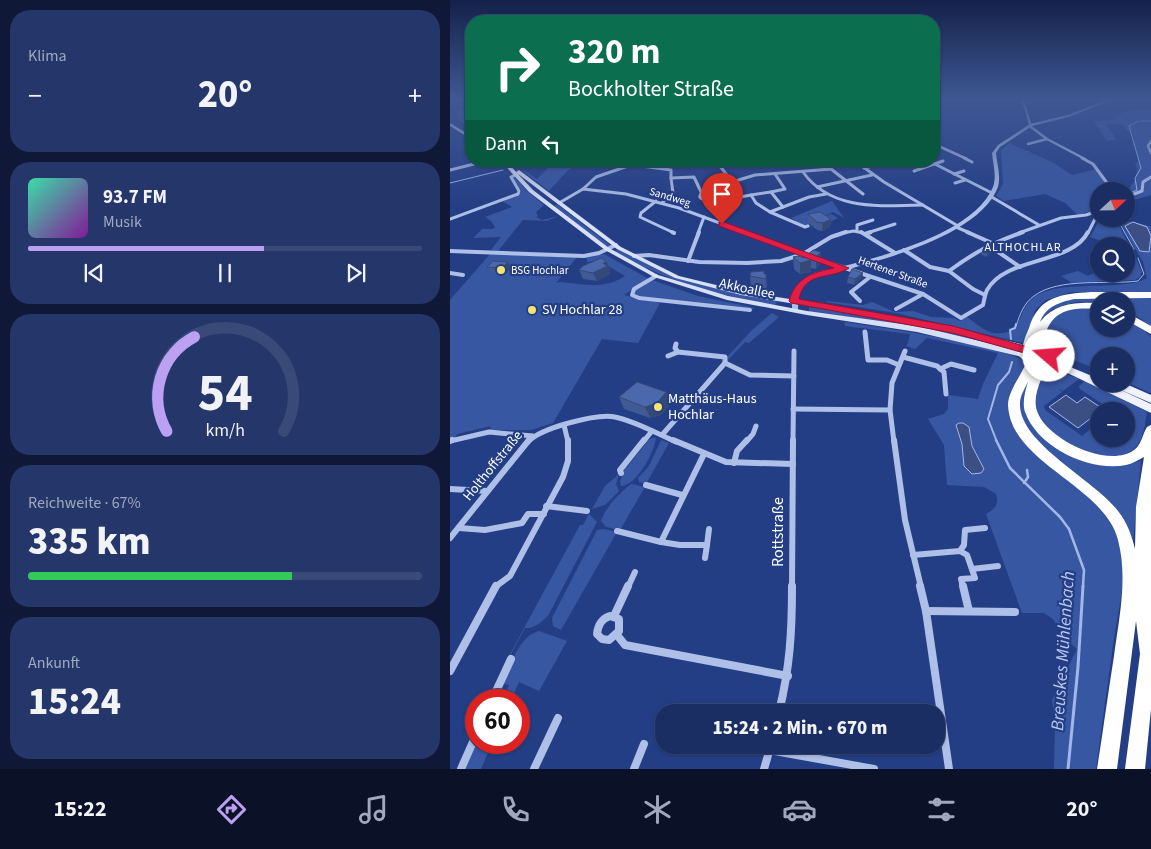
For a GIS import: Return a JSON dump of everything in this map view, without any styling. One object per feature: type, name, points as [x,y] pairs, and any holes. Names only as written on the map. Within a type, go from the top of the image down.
[{"type":"highway","points":[[1107,769],[1129,606],[1130,568],[1127,547],[1117,520],[1104,504],[1092,491],[1043,454],[1018,424],[1014,409],[1015,400],[1031,363],[1024,352],[1038,315],[1047,305],[1056,300],[1078,295],[1151,296]]},
{"type":"highway","points":[[1090,306],[1069,306],[1058,310],[1050,316],[1045,324],[1038,348],[1045,358],[1034,380],[1030,408],[1038,424],[1056,441],[1087,457],[1105,461],[1119,461],[1132,458],[1143,450],[1151,430]]},
{"type":"highway","points":[[1135,321],[1151,331]]},
{"type":"highway","points":[[1148,654],[1142,608],[1143,507],[1151,452]]},
{"type":"highway","points":[[1135,769],[1151,620]]},
{"type":"main road","name":"Akkoallee","points":[[510,167],[616,246],[667,273],[694,282],[917,322],[975,335],[1024,352]]},
{"type":"main road","name":"Akkoallee","points":[[518,173],[531,190],[546,203],[607,249],[656,276],[727,298],[795,311],[917,329],[1024,352]]},
{"type":"main road","points":[[546,203],[557,202]]},
{"type":"main road","points":[[1024,352],[1090,372]]},
{"type":"main road","points":[[1045,358],[1090,380]]},
{"type":"main road","points":[[1116,392],[1151,409]]},
{"type":"main road","points":[[1135,392],[1151,399]]},
{"type":"street","points":[[795,311],[794,296],[801,284],[817,274],[895,254],[957,226],[977,212],[996,184],[994,153],[996,149],[1015,136]]},
{"type":"street","points":[[1043,136],[1093,164],[1107,182]]},
{"type":"street","points":[[1028,144],[1047,139]]},
{"type":"street","points":[[1151,141],[1148,146],[1151,153]]},
{"type":"street","points":[[940,147],[972,162]]},
{"type":"street","points":[[450,170],[465,166]]},
{"type":"street","points":[[557,202],[583,189],[586,183],[595,178],[625,167]]},
{"type":"street","points":[[648,167],[671,170],[673,194],[662,203]]},
{"type":"street","points":[[721,167],[740,197],[785,189],[775,174]]},
{"type":"street","points":[[914,171],[925,167]]},
{"type":"street","points":[[940,167],[991,194],[1038,225]]},
{"type":"street","points":[[732,182],[740,178],[831,168],[863,194]]},
{"type":"street","points":[[864,168],[872,175],[990,244],[1020,267]]},
{"type":"street","points":[[954,174],[964,171]]},
{"type":"street","points":[[803,172],[826,194],[853,203],[922,205]]},
{"type":"street","points":[[450,219],[519,193],[511,179],[518,173]]},
{"type":"street","points":[[817,187],[872,175]]},
{"type":"street","points":[[671,178],[694,177],[701,196],[715,205]]},
{"type":"street","points":[[1135,194],[1142,191],[1143,182],[1151,177]]},
{"type":"street","points":[[956,183],[965,180]]},
{"type":"street","name":"Sandweg","points":[[583,189],[626,194],[656,201],[804,254]]},
{"type":"street","points":[[771,192],[783,207]]},
{"type":"street","points":[[770,212],[809,197],[826,194]]},
{"type":"street","points":[[751,195],[756,203],[770,212],[798,224],[808,226]]},
{"type":"street","points":[[656,201],[641,213],[640,217],[674,233]]},
{"type":"street","points":[[949,271],[975,252],[990,244],[1038,225],[1062,218],[1090,213]]},
{"type":"street","points":[[688,262],[704,217]]},
{"type":"street","points":[[856,230],[857,226],[874,220]]},
{"type":"street","points":[[865,234],[895,224]]},
{"type":"street","points":[[904,250],[930,267],[949,271],[973,289],[985,294],[1002,274],[1034,264],[1043,258],[1069,249],[1085,238],[1090,228]]},
{"type":"street","points":[[634,256],[648,255],[688,262],[773,262],[798,258],[833,237],[856,230],[895,254]]},
{"type":"street","points":[[450,251],[584,256],[616,246]]},
{"type":"street","name":"Hertener Straße","points":[[804,254],[923,294],[961,318],[983,304],[985,294]]},
{"type":"street","points":[[450,273],[463,275]]},
{"type":"street","points":[[656,276],[634,289],[632,295],[639,298],[750,310]]},
{"type":"street","points":[[860,301],[851,292],[870,276]]},
{"type":"street","points":[[896,309],[923,294]]},
{"type":"street","points":[[865,332],[868,360],[887,360],[899,365]]},
{"type":"street","points":[[676,344],[675,348],[678,352]]},
{"type":"street","name":"Rottstraße","points":[[781,704],[788,676],[792,636],[794,351]]},
{"type":"street","points":[[662,435],[725,363],[725,357],[716,355],[678,352],[668,356]]},
{"type":"street","points":[[946,394],[944,372],[937,366],[904,354],[892,384],[890,410],[905,520],[926,611],[949,769]]},
{"type":"street","points":[[725,363],[750,375],[794,376]]},
{"type":"street","points":[[940,369],[951,364],[974,370]]},
{"type":"street","points":[[794,409],[890,410]]},
{"type":"street","name":"Holthoffstraße","points":[[450,538],[532,436],[564,425],[608,416],[616,417],[704,454],[734,463],[793,464]]},
{"type":"street","points":[[450,670],[497,584],[510,576],[565,473],[570,454],[564,425]]},
{"type":"street","points":[[734,463],[737,450],[753,434],[756,426]]},
{"type":"street","points":[[621,473],[620,470],[652,431]]},
{"type":"street","points":[[450,441],[489,432],[532,436]]},
{"type":"street","points":[[661,542],[682,495],[704,454]]},
{"type":"street","points":[[646,485],[682,495]]},
{"type":"street","points":[[450,489],[487,491]]},
{"type":"street","points":[[546,506],[588,511]]},
{"type":"street","points":[[459,528],[485,530],[522,523],[528,514],[544,514]]},
{"type":"street","points":[[960,551],[964,544],[965,530],[985,528]]},
{"type":"street","points":[[705,558],[710,529]]},
{"type":"street","points":[[617,531],[680,545],[707,545]]},
{"type":"street","points":[[913,554],[960,551],[967,555],[975,578],[961,580],[969,611]]},
{"type":"street","points":[[972,569],[998,566]]},
{"type":"street","points":[[614,616],[635,572]]},
{"type":"street","points":[[926,611],[1014,612]]},
{"type":"street","points":[[614,616],[621,623],[617,635],[605,640],[599,637],[597,634],[600,622],[606,617],[614,616]]},
{"type":"street","points":[[617,635],[625,645],[788,676]]},
{"type":"street","points":[[497,689],[511,659]]},
{"type":"street","points":[[534,769],[558,718]]},
{"type":"street","points":[[634,769],[644,744]]},
{"type":"street","points":[[461,769],[468,754]]},
{"type":"street","points":[[764,769],[768,754]]},
{"type":"street","points":[[800,754],[874,769]]},
{"type":"shaded area","points":[[1103,136],[1114,136],[1115,140],[1107,141]]},
{"type":"shaded area","points":[[1132,136],[1151,136],[1151,195],[1135,200],[1135,182],[1133,182],[1137,170],[1135,163],[1139,161]]},
{"type":"shaded area","points":[[1009,143],[1052,162],[1072,175],[1097,169],[1105,182],[1090,182],[1090,212],[1078,215],[1065,203],[1045,194],[1004,201],[996,196],[1003,184],[1001,151]]},
{"type":"shaded area","points":[[549,167],[574,167],[568,170],[549,191],[523,171],[537,179]]},
{"type":"shaded area","points":[[515,176],[527,191],[544,205],[536,212],[538,216],[536,217],[542,220],[558,216],[547,221],[523,220],[498,251],[491,250],[501,237],[473,238],[482,229],[493,229],[495,227],[485,217],[512,207],[502,201],[522,192],[512,177]]},
{"type":"shaded area","points":[[832,201],[844,218],[833,212],[816,220],[831,214],[838,218],[826,224],[809,224],[811,228],[794,222],[795,220],[791,218]]},
{"type":"shaded area","points":[[555,205],[558,205],[611,246],[606,246],[555,207]]},
{"type":"shaded area","points":[[1135,223],[1150,226],[1151,228],[1151,292],[1071,292],[1046,300],[1035,310],[1028,336],[1023,343],[896,313],[826,302],[863,305],[872,302],[895,312],[913,311],[931,317],[954,318],[960,321],[967,317],[987,331],[994,333],[1009,332],[1014,329],[1028,303],[1034,297],[1044,292],[1058,288],[1127,284],[1139,282],[1147,278],[1143,262],[1135,248],[1135,237],[1128,237],[1123,228],[1135,228]]},
{"type":"shaded area","points":[[1135,223],[1147,227],[1151,236],[1149,252],[1140,251],[1135,243],[1135,237],[1132,237],[1126,228],[1135,228]]},
{"type":"shaded area","points":[[1095,228],[1120,228],[1125,237],[1090,237]]},
{"type":"shaded area","points":[[619,249],[639,260],[677,276],[735,292],[778,300],[775,305],[733,297],[692,286],[652,271],[614,251]]},
{"type":"shaded area","points":[[490,254],[577,257],[556,283],[602,285],[625,276],[605,264],[607,262],[604,260],[587,262],[587,258],[604,254],[649,279],[624,295],[660,303],[638,343],[602,339],[553,423],[531,430],[490,430],[491,426],[457,434],[455,438],[450,439],[450,300]]},
{"type":"shaded area","points":[[1135,256],[1142,272],[1140,277],[1135,280]]},
{"type":"shaded area","points":[[1078,271],[1088,276],[1090,275],[1090,282],[1093,282],[1072,283],[1061,276]]},
{"type":"shaded area","points":[[652,280],[698,296],[755,308],[750,310],[637,296],[634,294],[635,290]]},
{"type":"shaded area","points":[[1090,296],[1090,302],[1076,302],[1053,309],[1042,319],[1035,344],[1041,314],[1057,301]]},
{"type":"shaded area","points":[[1135,298],[1151,298],[1151,327],[1135,316]]},
{"type":"shaded area","points":[[809,307],[909,322],[942,329],[1041,357],[1090,375],[1090,378],[1023,353],[975,339],[904,325],[809,312]]},
{"type":"shaded area","points":[[1067,308],[1090,308],[1090,337],[1135,337],[1135,324],[1143,329],[1151,337],[1151,393],[1135,386],[1135,347],[1090,347],[1090,366],[1043,348],[1049,322]]},
{"type":"shaded area","points":[[772,313],[779,317],[749,343],[745,342],[727,361],[728,356],[752,330]]},
{"type":"shaded area","points":[[844,322],[911,332],[997,350],[1017,357],[1028,364],[1009,396],[1009,415],[1016,432],[1029,448],[1098,506],[1113,525],[1122,552],[1122,591],[1096,769],[1054,769],[1055,726],[1052,700],[1077,649],[1065,639],[1053,619],[1044,613],[1022,613],[986,514],[996,506],[996,494],[984,487],[947,485],[944,445],[928,419],[944,414],[948,409],[948,395],[978,399],[998,353],[927,338],[915,349],[906,346],[910,334],[845,326]]},
{"type":"shaded area","points":[[1033,366],[1027,394],[1048,438],[1126,464],[1141,461],[1133,541],[1021,424],[1018,402]]},
{"type":"shaded area","points":[[1051,368],[1079,379],[1063,391],[1058,388],[1062,392],[1044,406],[1045,410],[1082,436],[1090,429],[1090,447],[1135,447],[1135,406],[1147,412],[1142,436],[1135,448],[1124,454],[1111,456],[1096,454],[1081,450],[1053,434],[1043,424],[1035,408],[1036,391],[1043,369]]},
{"type":"shaded area","points":[[1085,381],[1090,384],[1090,392],[1107,392],[1127,402],[1100,402],[1080,389],[1079,386]]},
{"type":"shaded area","points":[[1066,395],[1077,403],[1085,397],[1092,402],[1090,402],[1090,419],[1078,428],[1049,407]]},
{"type":"shaded area","points":[[959,423],[969,427],[972,446],[984,469],[981,473],[972,474],[964,466],[962,444],[956,425]]},
{"type":"shaded area","points":[[656,438],[655,444],[644,467],[633,480],[621,486],[620,481],[626,466],[647,442],[645,441]]},
{"type":"shaded area","points":[[661,440],[669,443],[646,484],[639,482],[638,478],[649,466]]},
{"type":"shaded area","points":[[619,474],[616,484],[619,491],[605,505],[592,509],[605,486]]},
{"type":"shaded area","points":[[631,484],[645,487],[620,530],[606,527],[601,521],[607,510]]},
{"type":"shaded area","points":[[589,514],[597,522],[549,614],[539,624],[525,628],[510,654],[580,525],[583,525]]},
{"type":"shaded area","points":[[604,529],[617,532],[561,630],[553,626],[552,618],[597,530]]},
{"type":"shaded area","points":[[539,631],[567,641],[539,691],[519,682],[516,689],[507,689],[509,685],[503,684],[512,661],[521,645],[532,634]]},
{"type":"shaded area","points":[[470,754],[487,754],[481,769],[465,769]]},
{"type":"building","points":[[820,212],[831,219],[823,223],[817,222],[808,214]]},
{"type":"building","points":[[989,246],[992,248],[988,251],[983,249]]},
{"type":"building","points":[[813,250],[821,252],[816,257],[808,255]]},
{"type":"building","points":[[808,255],[811,260],[800,263],[793,257],[805,258]]},
{"type":"building","points":[[601,258],[607,262],[603,263],[607,266],[593,273],[579,270],[583,266]]},
{"type":"building","points":[[493,261],[508,262],[502,268],[487,267]]},
{"type":"building","points":[[852,269],[863,273],[855,279],[848,277]]},
{"type":"building","points":[[764,271],[766,279],[750,276],[751,272]]},
{"type":"building","points":[[637,382],[666,392],[657,403],[645,407],[619,397]]},
{"type":"waterway","name":"Breuskes Mühlenbach","points":[[1132,136],[1141,168],[1135,178],[1137,190],[1135,191]]},
{"type":"waterway","points":[[450,183],[503,170]]},
{"type":"waterway","name":"Breuskes Mühlenbach","points":[[1122,228],[1127,237]]},
{"type":"waterway","name":"Breuskes Mühlenbach","points":[[1016,326],[1025,305],[1044,290],[1070,284],[1138,281],[1144,274],[1138,258]]},
{"type":"waterway","name":"Breuskes Mühlenbach","points":[[1011,339],[1010,330],[1015,328],[1016,324]]},
{"type":"waterway","name":"Breuskes Mühlenbach","points":[[997,442],[988,419],[998,385],[1009,372],[1012,362]]},
{"type":"waterway","name":"Breuskes Mühlenbach","points":[[997,442],[1010,468],[1025,482]]},
{"type":"waterway","points":[[1025,482],[1028,477],[1027,470]]},
{"type":"waterway","name":"Breuskes Mühlenbach","points":[[1025,482],[1060,517],[1069,529],[1084,570],[1083,587]]},
{"type":"waterway","name":"Breuskes Mühlenbach","points":[[1068,769],[1078,667],[1083,586]]},
{"type":"place","name":"BSG Hochlar","points":[[501,270]]},
{"type":"place","name":"SV Hochlar 28","points":[[532,310]]},
{"type":"place","name":"Matthäus-Haus Hochlar","points":[[658,407]]},
{"type":"district","name":"ALTHOCHLAR","points":[[1023,247]]},
{"type":"route","points":[[722,224],[792,251],[845,268],[812,276],[801,284],[796,291],[794,301],[953,330],[1004,342],[1049,356]]}]
